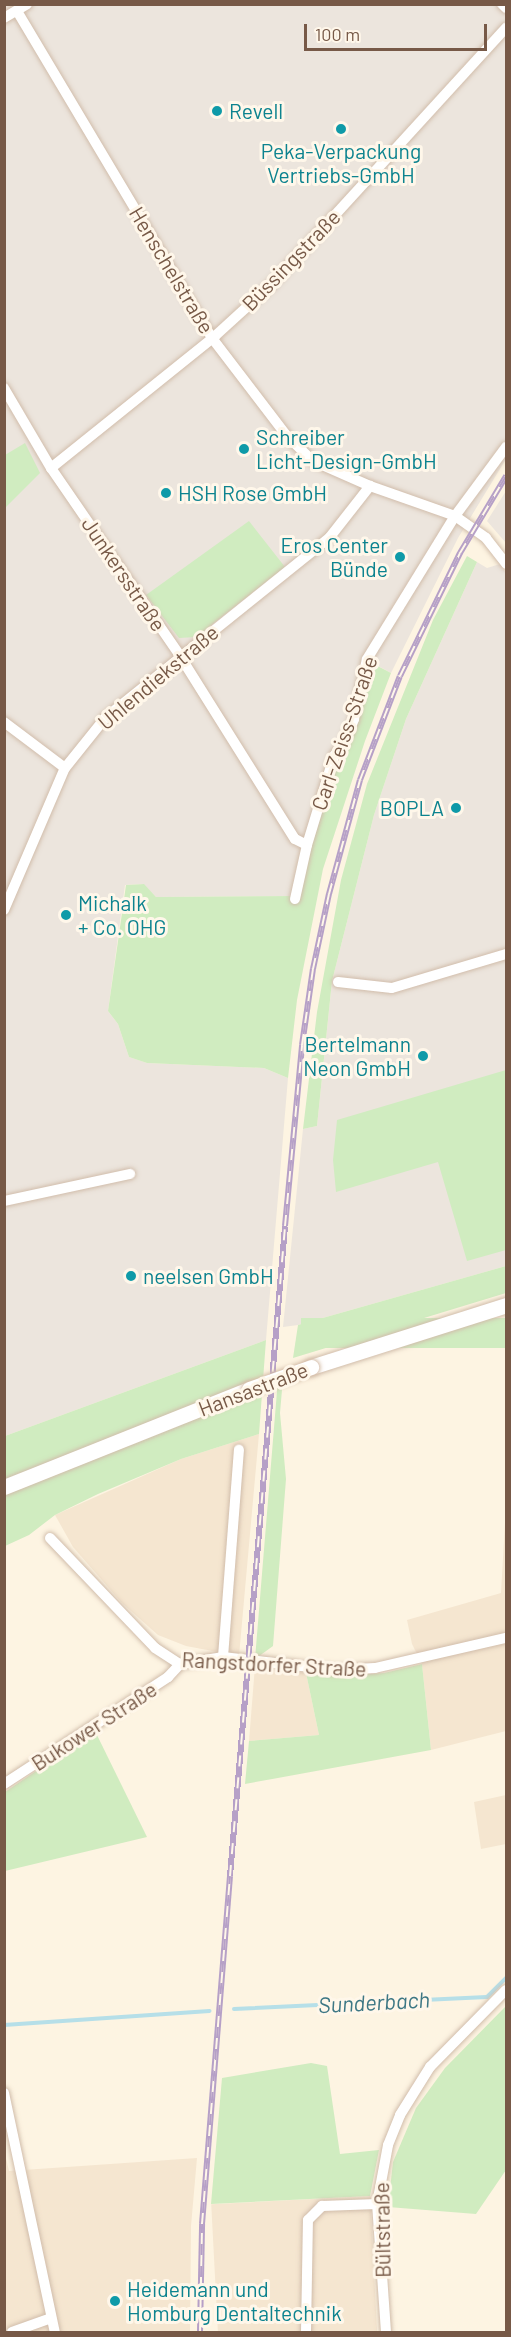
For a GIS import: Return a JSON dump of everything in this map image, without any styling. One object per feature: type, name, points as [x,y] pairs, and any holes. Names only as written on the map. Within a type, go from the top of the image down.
[{"type":"main road","name":"Hansastraße","points":[[4,1487],[249,1389],[507,1305]]},
{"type":"street","points":[[4,18],[27,4]]},
{"type":"street","points":[[502,4],[507,8]]},
{"type":"street","name":"Henschelstraße","points":[[17,11],[212,338],[287,436],[313,461],[370,486],[455,516],[486,538],[507,564]]},
{"type":"street","name":"Büssingstraße","points":[[51,468],[212,338],[272,284],[507,28]]},
{"type":"street","name":"Junkersstraße","points":[[4,388],[51,468],[180,656],[295,839],[307,844]]},
{"type":"street","name":"Carl-Zeiss-Straße","points":[[295,899],[307,844],[334,756],[344,743],[354,719],[368,659],[455,516],[507,447]]},
{"type":"street","name":"Uhlendiekstraße","points":[[4,910],[65,768],[105,718],[330,537],[370,486]]},
{"type":"street","points":[[4,722],[65,768]]},
{"type":"street","points":[[338,982],[392,988],[507,954]]},
{"type":"street","points":[[4,1200],[130,1174]]},
{"type":"street","points":[[223,1657],[239,1450]]},
{"type":"street","name":"Rangstdorfer Straße","points":[[50,1538],[155,1648],[180,1664],[223,1657],[336,1670],[375,1668],[506,1638]]},
{"type":"street","name":"Bukower Straße","points":[[4,1784],[168,1677],[180,1664]]},
{"type":"street","name":"Bültstraße","points":[[386,2332],[377,2204],[388,2145],[414,2089],[444,2052],[507,1990]]},
{"type":"street","points":[[4,2093],[55,2332]]},
{"type":"street","points":[[306,2332],[307,2230],[313,2213],[322,2206],[377,2204]]},
{"type":"street","points":[[12,2332],[51,2318]]},
{"type":"shaded area","points":[[5,5],[506,5],[506,459],[458,538],[391,673],[371,662],[293,896],[156,897],[143,884],[125,885],[108,1011],[118,1024],[129,1057],[147,1063],[264,1068],[288,1078],[266,1340],[5,1436]]},
{"type":"shaded area","points":[[506,491],[506,543],[487,521]]},
{"type":"shaded area","points":[[477,562],[487,568],[500,564],[506,573],[506,1266],[298,1325],[283,1327],[303,1129],[317,1126],[332,981],[374,815],[406,719]]},
{"type":"shaded area","points":[[259,1434],[239,1656],[186,1646],[158,1635],[122,1603],[73,1547],[55,1515],[181,1459]]},
{"type":"shaded area","points":[[506,1505],[506,1731],[431,1750],[422,1664],[412,1644],[407,1620],[501,1593]]},
{"type":"shaded area","points":[[255,1666],[306,1673],[319,1735],[249,1741]]},
{"type":"shaded area","points":[[506,1795],[506,1844],[481,1849],[474,1802]]},
{"type":"shaded area","points":[[4,2150],[9,2171],[197,2158],[191,2226],[190,2332],[5,2332]]},
{"type":"shaded area","points":[[370,2196],[377,2332],[218,2332],[211,2204]]},
{"type":"green space","points":[[25,443],[40,473],[5,508],[5,455]]},
{"type":"green space","points":[[249,521],[285,567],[196,637],[179,638],[146,595]]},
{"type":"green space","points":[[467,556],[477,562],[406,719],[374,815],[332,981],[317,1126],[303,1129],[317,1012],[341,880],[367,784],[433,620]]},
{"type":"green space","points":[[370,662],[391,673],[365,741],[323,869],[297,1000],[288,1078],[264,1068],[147,1063],[129,1057],[118,1024],[108,1011],[126,885],[144,884],[156,897],[294,896],[304,854]]},
{"type":"green space","points":[[506,1070],[506,1250],[467,1261],[438,1162],[336,1192],[333,1160],[337,1120]]},
{"type":"green space","points":[[506,1266],[506,1293],[293,1358],[298,1325]]},
{"type":"green space","points":[[301,1318],[506,1318],[506,1348],[301,1348]]},
{"type":"green space","points":[[266,1340],[259,1434],[181,1459],[98,1494],[55,1515],[29,1535],[5,1546],[5,1436]]},
{"type":"green space","points":[[283,1378],[280,1413],[286,1479],[273,1646],[255,1659],[278,1379]]},
{"type":"green space","points":[[422,1664],[431,1750],[245,1784],[249,1741],[319,1735],[306,1673],[338,1676],[384,1673]]},
{"type":"green space","points":[[95,1731],[147,1837],[5,1871],[5,1792]]},
{"type":"green space","points":[[506,2006],[506,2170],[476,2214],[388,2207],[393,2162],[416,2108],[445,2068]]},
{"type":"green space","points":[[311,2063],[327,2066],[340,2154],[379,2150],[370,2196],[211,2204],[222,2078]]},
{"type":"waterway","name":"Sunderbach","points":[[234,2009],[487,1997],[506,1978]]},
{"type":"waterway","name":"Sunderbach","points":[[4,2025],[210,2011]]},
{"type":"railway","points":[[200,2332],[202,2224],[230,1876],[285,1226],[302,1045],[313,969],[329,894],[360,780],[400,676],[460,553],[506,476]]},
{"type":"place","name":"Revell","points":[[217,111]]},
{"type":"place","name":"Peka-Verpackung Vertriebs-GmbH","points":[[341,129]]},
{"type":"place","name":"Schreiber Licht-Design-GmbH","points":[[244,449]]},
{"type":"place","name":"HSH Rose GmbH","points":[[166,493]]},
{"type":"place","name":"Eros Center Bünde","points":[[400,557]]},
{"type":"place","name":"BOPLA","points":[[456,808]]},
{"type":"place","name":"Michalk + Co. OHG","points":[[66,915]]},
{"type":"place","name":"Bertelmann Neon GmbH","points":[[423,1056]]},
{"type":"place","name":"neelsen GmbH","points":[[131,1276]]},
{"type":"place","name":"Heidemann und Homburg Dentaltechnik","points":[[115,2301]]}]
